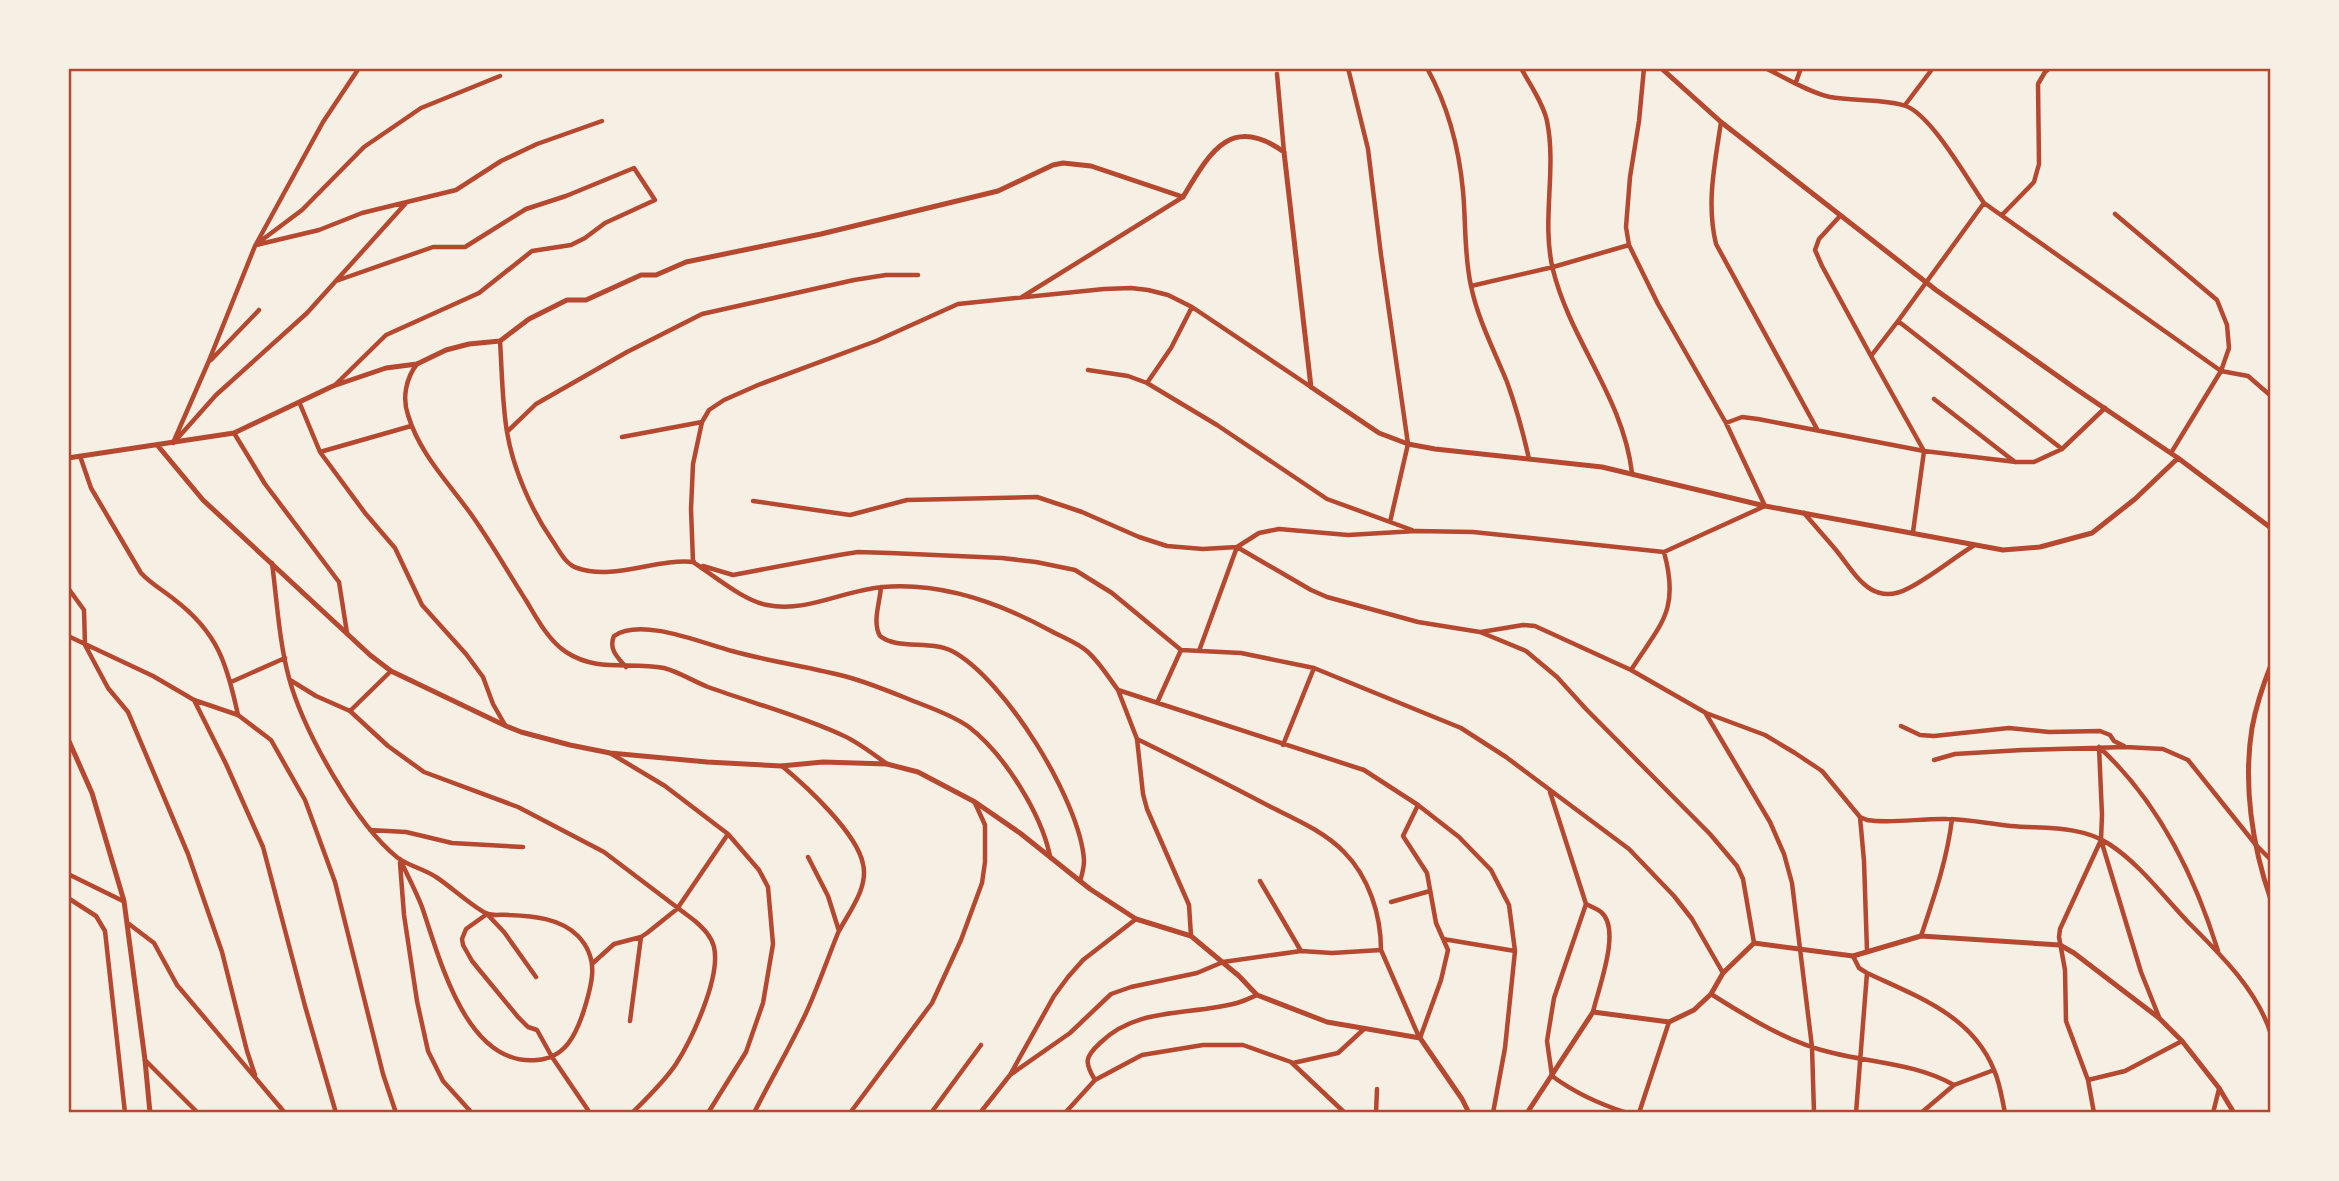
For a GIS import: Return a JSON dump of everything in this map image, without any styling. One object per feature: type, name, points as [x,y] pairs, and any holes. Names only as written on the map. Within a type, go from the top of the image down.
[{"type":"street","points":[[173,443],[255,246],[323,122],[359,68]]},
{"type":"street","points":[[1348,68],[1368,149],[1408,444],[1390,522]]},
{"type":"street","points":[[1427,68],[1435,83],[1456,145],[1471,286],[1481,321],[1518,414],[1529,458]]},
{"type":"street","points":[[1521,68],[1544,111],[1549,135],[1548,226],[1553,267],[1569,314],[1606,387],[1625,433],[1632,473]]},
{"type":"street","points":[[1644,68],[1630,177],[1626,227],[1629,245],[1658,304],[1726,423],[1765,506]]},
{"type":"street","points":[[1661,68],[1721,122],[1925,282],[2171,453],[2271,528]]},
{"type":"street","points":[[1766,68],[1816,93],[1905,106],[1919,114],[1943,142],[1984,203],[2221,371],[2248,376],[2271,396]]},
{"type":"street","points":[[1796,82],[1801,68]]},
{"type":"street","points":[[1905,106],[1933,68]]},
{"type":"street","points":[[2002,215],[2034,182],[2039,164],[2038,84],[2050,68]]},
{"type":"street","points":[[1276,74],[1311,387]]},
{"type":"street","points":[[255,246],[302,210],[364,147],[421,107],[500,76]]},
{"type":"street","points":[[255,246],[319,230],[362,213],[458,189],[501,161],[602,121]]},
{"type":"street","points":[[1721,122],[1710,215],[1716,244],[1818,430]]},
{"type":"street","points":[[1019,299],[1182,197],[1215,148],[1240,138],[1259,137],[1284,152]]},
{"type":"street","points":[[68,458],[234,433],[300,404],[333,386],[386,368],[417,364],[446,350],[469,344],[500,341],[529,319],[568,300],[586,300],[641,275],[656,275],[686,262],[821,234],[998,191],[1053,165],[1063,163],[1091,166],[1182,197]]},
{"type":"street","points":[[333,386],[386,335],[479,293],[532,251],[570,245],[605,223],[655,200],[634,168],[526,209],[465,247],[433,247],[336,281]]},
{"type":"street","points":[[173,443],[216,395],[307,313],[408,201]]},
{"type":"street","points":[[1871,356],[1984,203]]},
{"type":"street","points":[[2115,214],[2217,300],[2227,325],[2229,348],[2221,371],[2171,453]]},
{"type":"street","points":[[1840,216],[1819,239],[1815,250],[1924,451],[1913,533]]},
{"type":"street","points":[[1471,286],[1553,267],[1629,245]]},
{"type":"street","points":[[507,432],[536,404],[627,352],[702,314],[854,280],[886,275],[918,275]]},
{"type":"street","points":[[693,562],[692,482],[702,422],[709,410],[724,400],[876,341],[958,304],[1131,288],[1168,295],[1192,307],[1380,433],[1408,444],[1602,467],[1765,506],[2003,550],[2040,547],[2092,533],[2142,494],[2178,458]]},
{"type":"street","points":[[1147,383],[1171,348],[1192,307]]},
{"type":"street","points":[[208,363],[259,310]]},
{"type":"street","points":[[1898,321],[2062,449]]},
{"type":"street","points":[[500,341],[507,432],[524,484],[543,527],[568,562],[577,568],[609,571],[667,562],[693,562],[733,575],[858,552],[1002,558],[1069,568],[1095,581],[1181,650],[1241,653],[1314,667],[1461,728],[1506,757],[1629,849],[1692,919],[1723,973]]},
{"type":"street","points":[[417,364],[409,377],[405,397],[411,426],[435,467],[473,517],[534,614],[558,646],[593,664],[663,668],[843,735],[887,764]]},
{"type":"street","points":[[1088,370],[1128,376],[1147,383],[1217,425],[1327,499],[1416,531]]},
{"type":"street","points":[[1934,399],[2016,462]]},
{"type":"street","points":[[300,404],[320,452],[395,548],[422,605],[483,677],[493,704],[506,726]]},
{"type":"street","points":[[1726,423],[1742,418],[1924,451],[2034,462],[2062,449],[2105,408]]},
{"type":"street","points":[[622,437],[702,422]]},
{"type":"street","points":[[320,452],[411,426]]},
{"type":"street","points":[[234,433],[265,484],[339,582],[346,633]]},
{"type":"street","points":[[158,446],[202,500],[391,671],[506,726],[570,745],[610,753],[781,766],[823,762],[887,764],[918,772],[975,802],[1080,881],[1136,919],[1191,936],[1257,995],[1327,1022],[1420,1038]]},
{"type":"street","points":[[80,456],[91,489],[141,573],[175,599],[203,625],[215,641],[231,682],[238,715]]},
{"type":"street","points":[[753,501],[850,515],[907,500],[1037,497],[1167,546],[1203,549],[1237,547],[1327,597],[1418,622],[1480,632],[1526,651],[1557,677],[1710,834],[1740,870],[1754,943]]},
{"type":"street","points":[[1199,650],[1237,547],[1250,537],[1270,530],[1348,535],[1416,531],[1474,532],[1664,552],[1765,506]]},
{"type":"street","points":[[1804,513],[1859,581],[1868,589],[1879,593],[1907,589],[1973,545]]},
{"type":"street","points":[[1631,670],[1664,618],[1670,601],[1671,584],[1664,552]]},
{"type":"street","points":[[272,562],[289,679],[313,736],[338,783],[369,830],[400,859],[436,876],[487,914],[504,932],[536,977]]},
{"type":"street","points":[[693,562],[752,599],[770,606],[805,605],[881,587],[926,586],[979,600],[1021,616],[1087,651],[1118,690],[1137,739],[1143,794],[1189,905],[1191,936]]},
{"type":"street","points":[[881,587],[876,621],[880,636],[891,642],[937,646],[956,653],[1005,699],[1032,736],[1058,783],[1077,830],[1084,864],[1080,881]]},
{"type":"street","points":[[68,588],[84,610],[85,645],[107,688],[128,712],[188,854],[222,952],[255,1075]]},
{"type":"street","points":[[1480,632],[1523,625],[1535,626],[1631,670],[1706,713],[1765,734],[1822,772],[1860,817],[1872,821],[1952,819],[2059,828],[2101,840],[2136,866],[2218,952],[2256,1000],[2271,1034]]},
{"type":"street","points":[[626,667],[612,649],[611,642],[617,634],[629,629],[671,634],[732,652],[851,678],[939,712],[968,726],[999,756],[1033,813],[1045,837],[1050,856]]},
{"type":"street","points":[[68,636],[194,700],[238,715],[271,740],[305,800],[335,882],[383,1074],[396,1113]]},
{"type":"street","points":[[1157,703],[1181,650]]},
{"type":"street","points":[[231,682],[285,658]]},
{"type":"street","points":[[2271,665],[2252,728],[2249,770],[2256,845],[2271,900]]},
{"type":"street","points":[[1283,745],[1314,667]]},
{"type":"street","points":[[350,711],[391,671]]},
{"type":"street","points":[[289,679],[316,696],[350,711],[388,746],[424,772],[518,807],[604,852],[702,928],[712,941],[715,961],[711,981],[692,1034],[674,1066],[632,1113]]},
{"type":"street","points":[[1118,690],[1364,770],[1418,805],[1459,837],[1491,870],[1509,905],[1515,951],[1505,1048],[1493,1113]]},
{"type":"street","points":[[194,700],[263,847],[311,1030],[336,1113]]},
{"type":"street","points":[[1706,713],[1755,794],[1784,854],[1794,890],[1812,1047],[1814,1113]]},
{"type":"street","points":[[1901,726],[1920,735],[1934,736],[2008,728],[2049,732],[2100,731],[2110,735],[2124,747]]},
{"type":"street","points":[[68,739],[92,793],[124,901],[150,1113]]},
{"type":"street","points":[[1137,739],[1283,813],[1333,842],[1346,853],[1362,877],[1376,906],[1381,929],[1381,950],[1420,1038],[1469,1113]]},
{"type":"street","points":[[1934,760],[1955,754],[2099,747],[2163,749],[2177,753],[2188,760],[2256,845],[2271,859]]},
{"type":"street","points":[[2099,747],[2101,840],[2141,972],[2159,1018]]},
{"type":"street","points":[[2099,747],[2129,776],[2156,815],[2192,879],[2218,952]]},
{"type":"street","points":[[610,753],[665,786],[728,834],[759,870],[768,887],[773,944],[764,999],[746,1052],[708,1113]]},
{"type":"street","points":[[754,1113],[806,1013],[839,932],[859,894],[863,879],[863,862],[859,852],[835,819],[803,783],[781,766]]},
{"type":"street","points":[[1550,792],[1586,904],[1555,998],[1547,1041],[1552,1076],[1587,1098],[1627,1113]]},
{"type":"street","points":[[850,1113],[932,1003],[961,940],[982,883],[985,862],[985,825],[975,802]]},
{"type":"street","points":[[1418,805],[1403,836],[1427,873],[1436,923],[1448,950],[1448,958],[1420,1038]]},
{"type":"street","points":[[1860,817],[1867,951]]},
{"type":"street","points":[[1921,936],[1943,871],[1952,819]]},
{"type":"street","points":[[369,830],[406,832],[452,843],[523,847]]},
{"type":"street","points":[[593,963],[614,944],[641,937],[677,909],[728,834]]},
{"type":"street","points":[[2094,1113],[2088,1080],[2066,1021],[2066,979],[2060,929],[2101,840]]},
{"type":"street","points":[[808,857],[828,896],[839,932]]},
{"type":"street","points":[[400,859],[460,1005],[476,1032],[490,1047],[505,1056],[539,1060],[552,1057],[565,1049],[579,1023],[593,982],[593,963],[585,944],[576,934],[552,920],[487,914],[466,929],[462,939],[472,961],[517,1017],[528,1027],[537,1030],[552,1057],[590,1113]]},
{"type":"street","points":[[400,859],[404,915],[417,1001],[428,1051],[443,1081],[472,1113]]},
{"type":"street","points":[[68,874],[124,901]]},
{"type":"street","points":[[1260,881],[1301,951]]},
{"type":"street","points":[[1391,902],[1430,891]]},
{"type":"street","points":[[68,898],[96,916],[105,931],[124,1113]]},
{"type":"street","points":[[1527,1113],[1592,1012],[1611,941],[1601,912],[1586,904]]},
{"type":"street","points":[[980,1113],[1010,1075],[1054,996],[1068,977],[1083,960],[1136,919]]},
{"type":"street","points":[[128,925],[154,943],[177,985],[285,1113]]},
{"type":"street","points":[[1754,943],[1853,956],[1921,936],[2060,946],[2083,959],[2159,1018],[2182,1041],[2219,1088],[2234,1113]]},
{"type":"street","points":[[629,1021],[641,937]]},
{"type":"street","points":[[1443,939],[1515,951]]},
{"type":"street","points":[[1592,1012],[1669,1022],[1694,1010],[1711,994],[1723,973],[1754,943]]},
{"type":"street","points":[[1010,1075],[1070,1033],[1111,994],[1152,981],[1201,972],[1223,962],[1301,951],[1332,953],[1381,950]]},
{"type":"street","points":[[1853,956],[1859,968],[1948,1013],[1973,1034],[1994,1070],[2005,1113]]},
{"type":"street","points":[[1856,1113],[1867,973]]},
{"type":"street","points":[[1711,994],[1758,1023],[1812,1047],[1914,1069],[1954,1085]]},
{"type":"street","points":[[1094,1080],[1087,1068],[1087,1060],[1114,1030],[1151,1016],[1236,1003],[1257,995]]},
{"type":"street","points":[[1639,1113],[1669,1022]]},
{"type":"street","points":[[1292,1063],[1338,1053],[1364,1029]]},
{"type":"street","points":[[2088,1080],[2125,1071],[2182,1041]]},
{"type":"street","points":[[931,1113],[981,1045]]},
{"type":"street","points":[[1065,1113],[1094,1080],[1142,1055],[1203,1045],[1242,1045],[1292,1063],[1345,1113]]},
{"type":"street","points":[[145,1060],[198,1113]]},
{"type":"street","points":[[1922,1113],[1954,1085],[1994,1070]]},
{"type":"street","points":[[2213,1113],[2219,1088]]},
{"type":"street","points":[[1376,1113],[1377,1089]]}]
